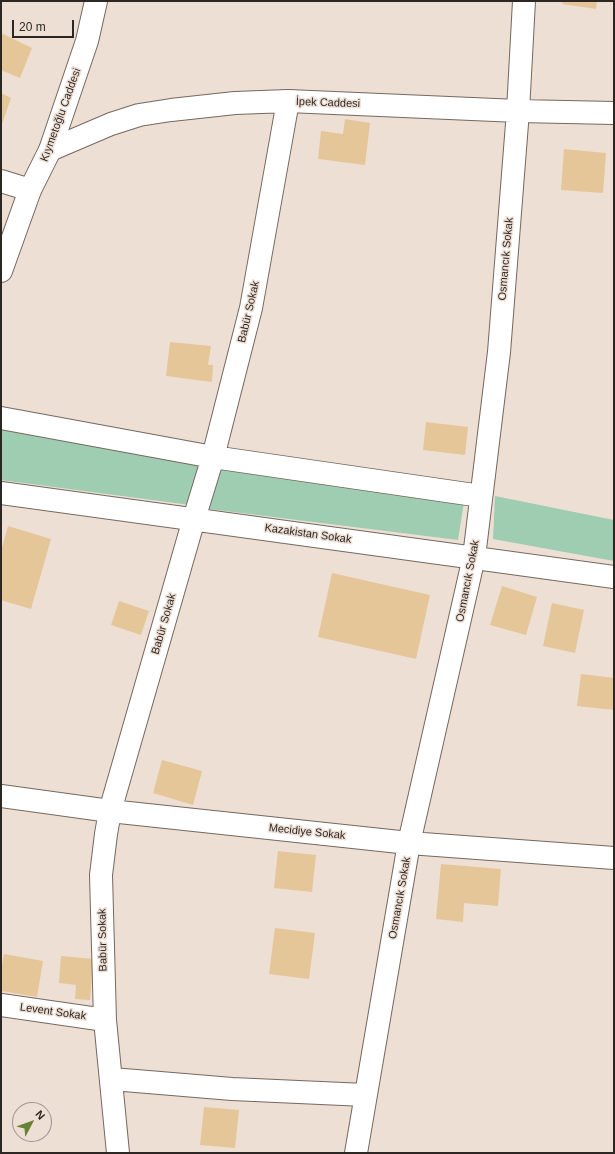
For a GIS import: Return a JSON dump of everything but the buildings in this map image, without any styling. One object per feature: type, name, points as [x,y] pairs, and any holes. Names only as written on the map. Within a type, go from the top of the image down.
[{"type":"street","name":"Kıymetoğlu Caddesi","points":[[1,271],[30,190],[50,150],[87,41],[96,1]]},
{"type":"street","name":"Osmancık Sokak","points":[[356,1153],[409,843],[474,557],[499,352],[518,111],[524,1]]},
{"type":"street","name":"İpek Caddesi","points":[[50,150],[111,124],[139,115],[235,103],[288,102],[518,111],[614,113]]},
{"type":"street","name":"Babür Sokak","points":[[118,1153],[112,1079],[105,1020],[101,875],[106,834],[110,811],[213,457],[251,308],[288,102]]},
{"type":"street","points":[[1,181],[30,190]]},
{"type":"street","points":[[1,418],[213,457],[481,496]]},
{"type":"street","name":"Kazakistan Sokak","points":[[1,493],[614,577]]},
{"type":"street","name":"Mecidiye Sokak","points":[[1,796],[110,811],[409,843],[614,858]]},
{"type":"street","name":"Levent Sokak","points":[[1,1005],[105,1020]]},
{"type":"street","points":[[112,1079],[232,1089],[365,1095]]},
{"type":"green space","points":[[1,429],[201,462],[190,505],[1,480]]},
{"type":"green space","points":[[221,464],[464,502],[458,540],[209,509]]},
{"type":"green space","points":[[495,496],[614,520],[614,561],[493,539]]}]
